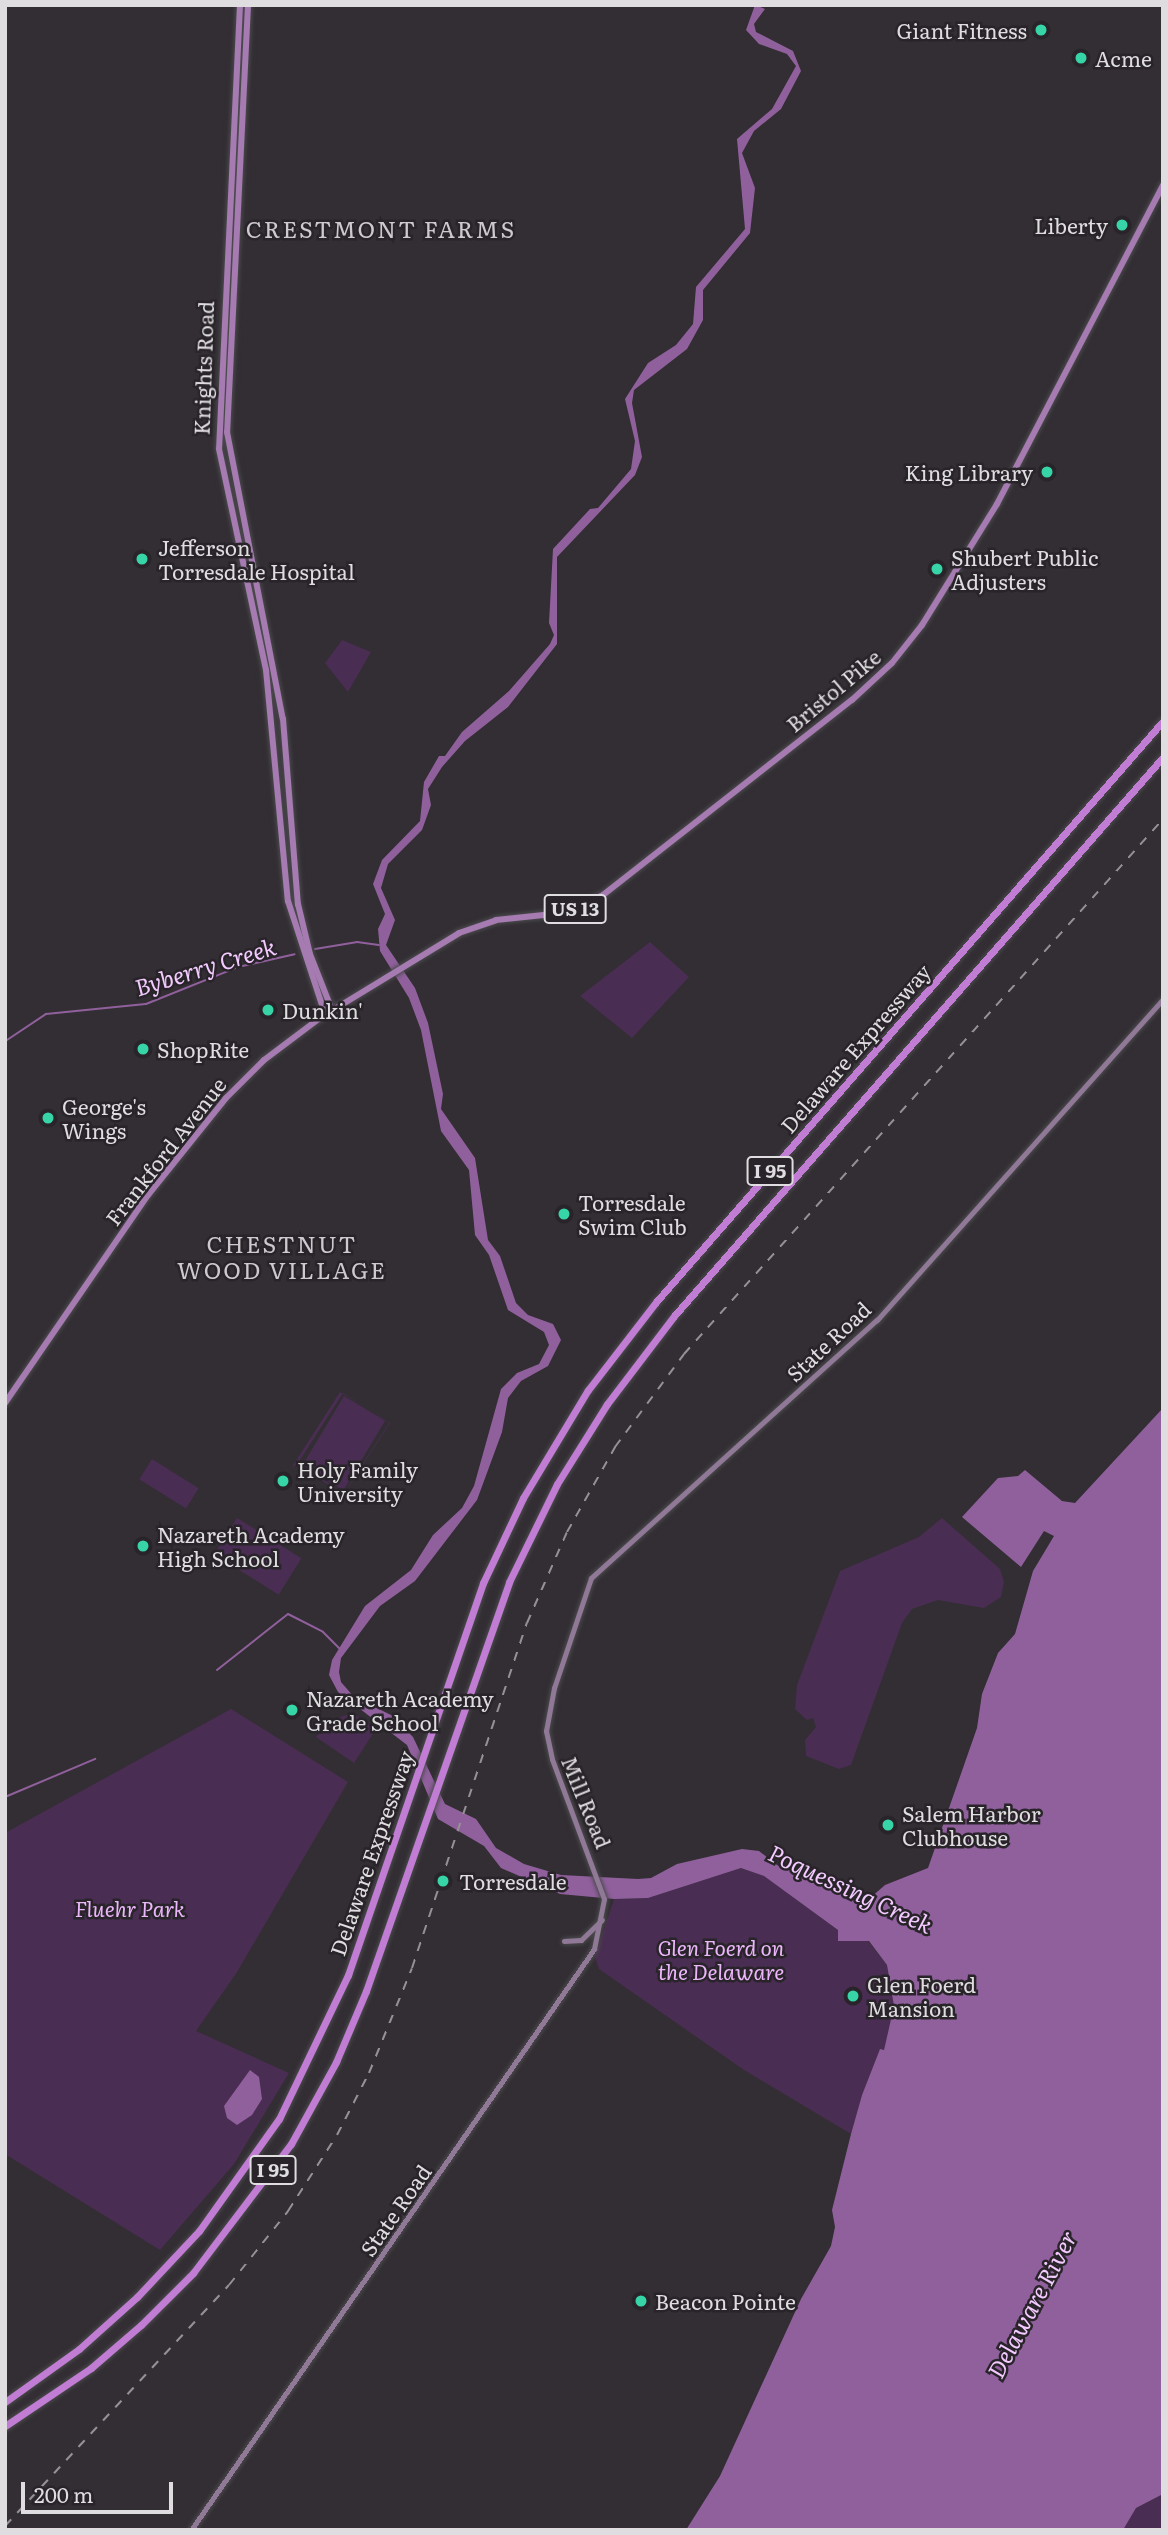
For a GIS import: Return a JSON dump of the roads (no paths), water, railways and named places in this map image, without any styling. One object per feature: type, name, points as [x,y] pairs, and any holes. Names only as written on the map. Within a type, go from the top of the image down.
[{"type":"highway","name":"Delaware Expressway","points":[[5,2402],[79,2349],[136,2297],[199,2231],[250,2166],[328,2023],[483,1583],[523,1498],[563,1428],[620,1346],[1163,721]]},
{"type":"highway","name":"Delaware Expressway","points":[[5,2426],[91,2368],[141,2325],[193,2273],[268,2178],[336,2062],[366,1991],[472,1678],[509,1581],[547,1502],[590,1430],[651,1344],[1163,757]]},
{"type":"main road","name":"Knights Road","points":[[240,5],[225,249],[219,449],[266,670],[289,901],[325,1014]]},
{"type":"main road","name":"Knights Road","points":[[248,5],[228,432],[283,719],[298,904],[310,954],[332,1010]]},
{"type":"main road","name":"Bristol Pike","points":[[400,969],[480,924],[557,914],[598,898],[852,700],[892,663],[928,616],[997,505],[1163,186]]},
{"type":"main road","name":"Frankford Avenue","points":[[5,1403],[149,1195],[226,1098],[264,1060],[325,1014],[400,969]]},
{"type":"main road","name":"State Road","points":[[548,1716],[581,1601],[596,1571],[861,1335],[1163,999]]},
{"type":"main road","name":"Mill Road","points":[[548,1716],[552,1759],[597,1873],[604,1899]]},
{"type":"main road","name":"State Road","points":[[191,2530],[584,1965],[602,1920],[604,1899]]},
{"type":"main road","points":[[564,1941],[581,1940],[602,1920]]},
{"type":"water","name":"Delaware River","points":[[755,5],[765,9],[754,24],[756,32],[793,51],[801,71],[781,109],[754,131],[742,153],[755,188],[750,233],[703,290],[703,320],[687,349],[634,390],[632,403],[642,457],[635,475],[557,557],[557,644],[508,707],[465,741],[442,767],[428,789],[431,805],[422,830],[388,864],[381,888],[395,920],[386,945],[415,988],[428,1023],[443,1094],[441,1109],[475,1158],[488,1240],[500,1256],[516,1303],[528,1315],[553,1324],[561,1340],[548,1366],[521,1381],[508,1398],[502,1432],[477,1500],[415,1581],[380,1606],[341,1658],[339,1672],[341,1682],[354,1697],[391,1715],[413,1737],[445,1804],[476,1819],[496,1848],[524,1864],[561,1875],[638,1879],[651,1878],[677,1864],[742,1849],[759,1851],[777,1865],[816,1878],[851,1897],[869,1899],[885,1885],[928,1868],[977,1728],[982,1694],[998,1653],[1015,1634],[1033,1571],[1054,1536],[1044,1531],[1021,1567],[962,1517],[998,1478],[1018,1476],[1025,1470],[1062,1501],[1075,1503],[1163,1408],[1163,2494],[1136,2508],[1123,2530],[686,2530],[720,2476],[801,2299],[831,2246],[835,2227],[832,2210],[851,2134],[862,2095],[880,2049],[884,2050],[894,2006],[887,1965],[869,1941],[838,1941],[838,1930],[764,1876],[741,1868],[648,1898],[614,1899],[560,1894],[501,1868],[484,1846],[438,1819],[407,1745],[338,1692],[329,1675],[332,1660],[365,1606],[411,1570],[433,1535],[462,1508],[474,1486],[501,1389],[517,1373],[539,1364],[549,1345],[544,1332],[508,1310],[489,1255],[475,1235],[469,1170],[441,1131],[421,1030],[409,998],[380,951],[378,929],[385,914],[373,884],[382,860],[420,821],[424,782],[439,756],[445,756],[462,732],[509,691],[550,644],[554,635],[549,623],[553,549],[590,509],[598,508],[631,469],[635,441],[625,399],[648,363],[676,345],[693,324],[696,287],[745,229],[737,139],[772,109],[796,66],[787,54],[759,44],[746,30]]},
{"type":"water","points":[[250,2070],[259,2077],[262,2099],[252,2115],[237,2125],[227,2118],[224,2106]]},
{"type":"waterway","name":"Byberry Creek","points":[[315,949],[357,942],[379,945]]},
{"type":"waterway","name":"Byberry Creek","points":[[7,1040],[46,1014],[146,1004],[238,967],[295,954]]},
{"type":"waterway","points":[[217,1670],[288,1614],[323,1632],[340,1649]]},
{"type":"waterway","points":[[5,1797],[95,1759]]},
{"type":"railway","points":[[5,2526],[229,2285],[288,2211],[337,2135],[369,2073],[412,1968],[527,1623],[567,1532],[615,1447],[684,1354],[1163,819]]},
{"type":"place","name":"Giant Fitness","points":[[1041,30]]},
{"type":"place","name":"Acme","points":[[1081,58]]},
{"type":"place","name":"Liberty","points":[[1122,225]]},
{"type":"place","name":"King Library","points":[[1047,472]]},
{"type":"place","name":"Jefferson Torresdale Hospital","points":[[142,559]]},
{"type":"place","name":"Shubert Public Adjusters","points":[[937,569]]},
{"type":"place","name":"Dunkin'","points":[[268,1010]]},
{"type":"place","name":"ShopRite","points":[[143,1049]]},
{"type":"place","name":"George's Wings","points":[[48,1118]]},
{"type":"place","name":"Torresdale Swim Club","points":[[564,1214]]},
{"type":"place","name":"Holy Family University","points":[[283,1481]]},
{"type":"place","name":"Nazareth Academy High School","points":[[143,1546]]},
{"type":"place","name":"Nazareth Academy Grade School","points":[[292,1710]]},
{"type":"place","name":"Salem Harbor Clubhouse","points":[[888,1825]]},
{"type":"place","name":"Torresdale","points":[[443,1881]]},
{"type":"place","name":"Glen Foerd Mansion","points":[[853,1996]]},
{"type":"place","name":"Beacon Pointe","points":[[641,2301]]},
{"type":"district","name":"CRESTMONT FARMS","points":[[381,228]]},
{"type":"district","name":"CHESTNUT WOOD VILLAGE","points":[[282,1256]]},
{"type":"water label","name":"Poquessing Creek","points":[[851,1888]]},
{"type":"park label","name":"Fluehr Park","points":[[130,1908]]},
{"type":"park label","name":"Glen Foerd on the Delaware","points":[[721,1959]]}]
